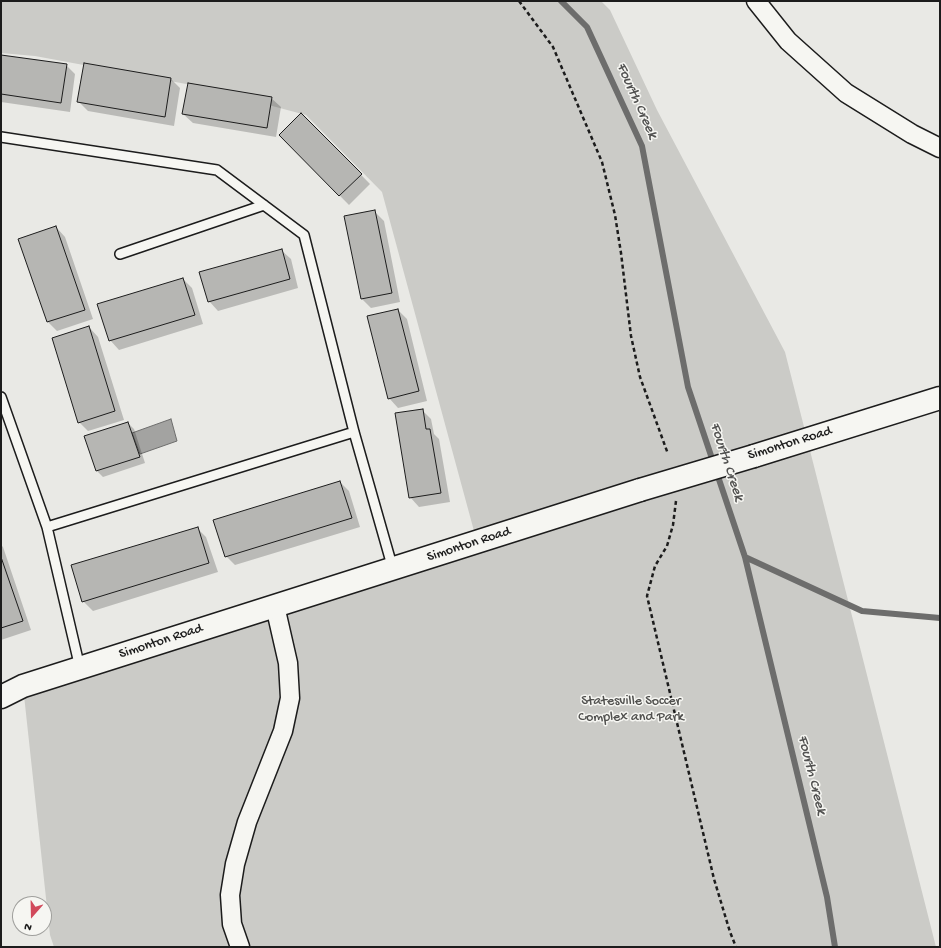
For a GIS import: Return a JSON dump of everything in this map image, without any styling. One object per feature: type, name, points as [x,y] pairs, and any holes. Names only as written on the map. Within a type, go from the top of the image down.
[{"type":"street","points":[[756,1],[788,41],[846,93],[912,134],[940,148]]},
{"type":"street","name":"Simonton Road","points":[[1,697],[23,686],[640,490],[940,398]]},
{"type":"street","points":[[240,947],[232,924],[230,895],[235,864],[247,822],[283,731],[290,698],[288,663],[275,606]]},
{"type":"lane","points":[[1,137],[217,170],[304,235],[354,432],[393,569]]},
{"type":"lane","points":[[120,254],[264,205]]},
{"type":"lane","points":[[1,397],[47,527],[80,668]]},
{"type":"lane","points":[[47,527],[354,432]]},
{"type":"path","points":[[519,1],[553,47],[602,162],[621,253],[631,336],[640,377],[668,454]]},
{"type":"path","points":[[676,500],[673,525],[667,546],[655,566],[647,596],[714,878],[736,947]]},
{"type":"green space","name":"Statesville Soccer Complex and Park","points":[[1,1],[601,1],[610,10],[657,110],[785,352],[936,947],[54,947],[50,936],[52,936],[52,896],[46,896],[23,686],[474,531],[382,192],[306,115],[197,86],[35,56],[1,53]]},
{"type":"shaded area","points":[[171,419],[177,441],[140,454],[132,433]]},
{"type":"building","points":[[1,55],[67,64],[61,103],[1,94]]},
{"type":"building","points":[[84,63],[171,78],[165,117],[77,102]]},
{"type":"building","points":[[188,83],[272,97],[267,128],[182,114]]},
{"type":"building","points":[[301,113],[362,174],[339,196],[279,135]]},
{"type":"building","points":[[375,210],[392,293],[361,299],[344,216]]},
{"type":"building","points":[[56,226],[85,310],[47,322],[18,239]]},
{"type":"building","points":[[282,249],[290,279],[208,302],[199,272]]},
{"type":"building","points":[[183,278],[195,315],[109,341],[97,304]]},
{"type":"building","points":[[398,309],[419,391],[388,399],[367,316]]},
{"type":"building","points":[[89,326],[115,411],[78,423],[52,338]]},
{"type":"building","points":[[423,409],[426,429],[430,429],[441,493],[409,498],[395,413]]},
{"type":"building","points":[[128,422],[140,457],[96,471],[84,436]]},
{"type":"building","points":[[340,481],[352,518],[225,557],[213,520]]},
{"type":"building","points":[[198,527],[209,563],[82,602],[71,565]]},
{"type":"building","points":[[1,557],[23,621],[1,628]]},
{"type":"waterway","name":"Fourth Creek","points":[[561,1],[587,27],[642,146],[688,387],[745,557],[827,897],[835,947]]},
{"type":"waterway","points":[[745,557],[862,611],[940,618]]}]
